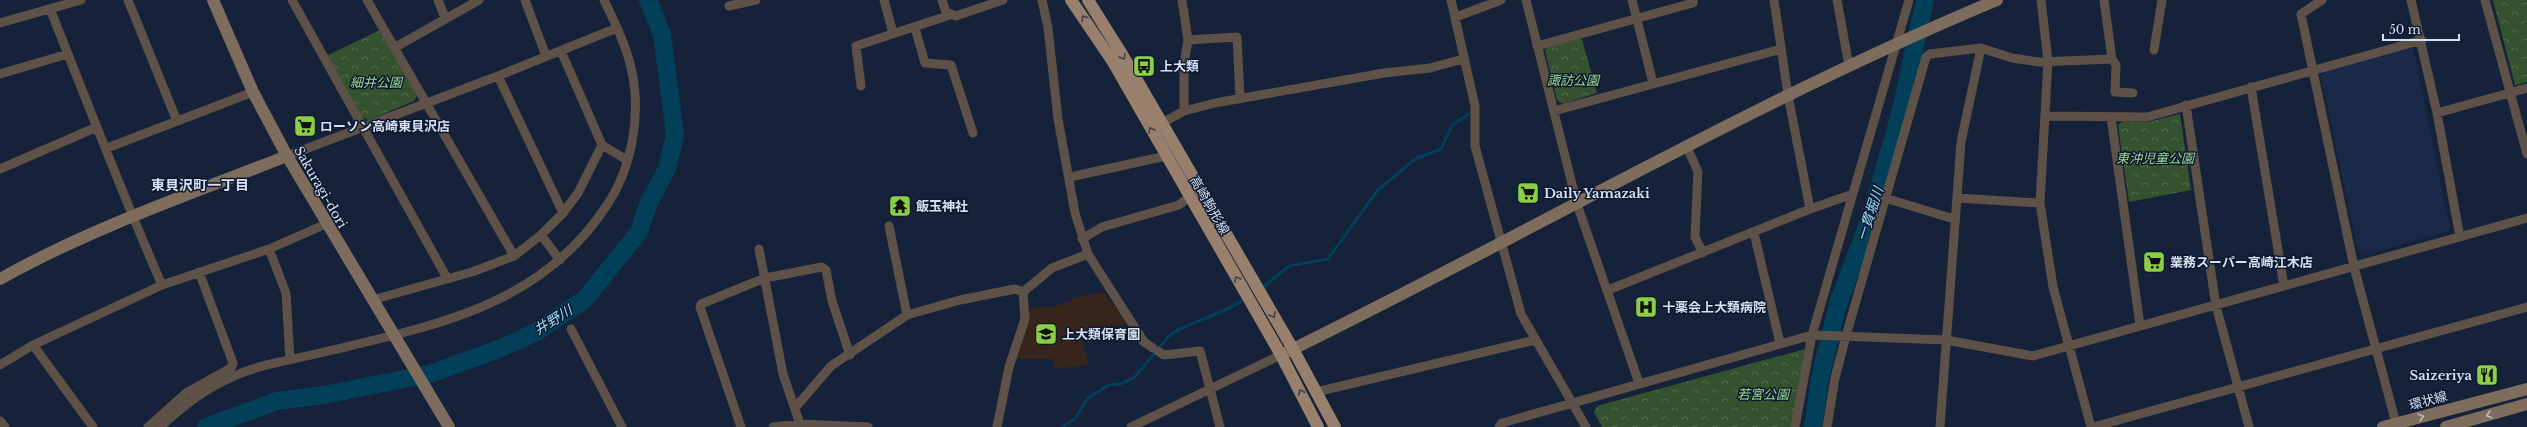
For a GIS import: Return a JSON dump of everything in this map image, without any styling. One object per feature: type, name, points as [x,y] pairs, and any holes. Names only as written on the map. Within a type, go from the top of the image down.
[{"type":"main road","name":"高崎駒形線","points":[[1071,0],[1113,62],[1189,197],[1281,354],[1318,427]]},
{"type":"main road","name":"高崎駒形線","points":[[1088,0],[1162,123],[1293,349],[1335,427]]},
{"type":"street","points":[[0,23],[81,0]]},
{"type":"street","points":[[128,0],[177,121]]},
{"type":"street","name":"Sakuragi-dori","points":[[213,0],[253,92],[287,156],[326,224],[372,300],[396,336],[449,427]]},
{"type":"street","points":[[292,0],[447,278]]},
{"type":"street","points":[[367,0],[427,102],[514,256]]},
{"type":"street","points":[[438,0],[445,18]]},
{"type":"street","points":[[394,48],[479,0]]},
{"type":"street","points":[[525,0],[546,56]]},
{"type":"street","points":[[160,427],[190,400],[212,387],[251,370],[396,336],[481,309],[498,302],[525,287],[560,260],[596,223],[615,193],[627,160],[634,128],[634,95],[630,66],[617,28],[604,0]]},
{"type":"street","points":[[729,6],[756,0]]},
{"type":"street","points":[[884,0],[893,33]]},
{"type":"street","points":[[942,0],[944,9],[950,15]]},
{"type":"street","points":[[861,86],[856,46],[893,33],[915,28],[950,15],[956,16],[1003,0]]},
{"type":"street","points":[[1042,0],[1048,28],[1058,119],[1070,177],[1074,213],[1082,240],[1088,254],[1144,342],[1164,355],[1200,351],[1220,427]]},
{"type":"street","points":[[1182,0],[1188,40],[1184,64],[1184,111]]},
{"type":"street","points":[[1451,0],[1456,17],[1463,59],[1475,106],[1475,146],[1521,314],[1534,340],[1586,427]]},
{"type":"street","points":[[1526,0],[1577,204],[1639,383]]},
{"type":"street","points":[[1632,0],[1653,83]]},
{"type":"street","points":[[1537,46],[1637,17],[1693,3],[1693,0]]},
{"type":"street","points":[[1774,0],[1788,95],[1810,208]]},
{"type":"street","points":[[1837,0],[1849,66]]},
{"type":"street","points":[[1795,427],[1812,335],[1900,41],[1909,0]]},
{"type":"street","points":[[1131,427],[1211,390],[1293,349],[1788,95],[1900,41],[1997,0]]},
{"type":"street","points":[[2041,0],[2048,61],[2040,203],[2053,286],[2092,427],[2239,388],[2376,348],[2527,307]]},
{"type":"street","points":[[2104,0],[2112,59],[2116,65],[2115,92],[2133,94]]},
{"type":"street","points":[[2154,50],[2162,0]]},
{"type":"street","points":[[2322,0],[2301,14],[2354,267],[2397,425]]},
{"type":"street","points":[[2411,0],[2422,40],[2460,237]]},
{"type":"street","points":[[2485,0],[2526,144],[2527,154]]},
{"type":"street","points":[[1456,17],[1495,1]]},
{"type":"street","points":[[50,9],[97,127],[107,148],[132,216],[162,285]]},
{"type":"street","points":[[0,279],[46,253],[132,216],[498,76],[617,28]]},
{"type":"street","points":[[915,28],[925,63],[951,65],[973,132]]},
{"type":"street","points":[[1188,40],[1237,37],[1240,98]]},
{"type":"street","points":[[2045,116],[2147,117],[2422,40]]},
{"type":"street","points":[[1940,427],[1954,219],[1961,142],[1981,48]]},
{"type":"street","points":[[1827,427],[1835,378],[1846,336],[1926,57],[1930,54],[1981,48],[2012,58],[2039,62],[2112,59]]},
{"type":"street","points":[[1554,111],[1653,83],[1781,50]]},
{"type":"street","points":[[561,51],[602,145],[627,160]]},
{"type":"street","points":[[0,74],[68,54]]},
{"type":"street","points":[[1162,123],[1184,111],[1240,98],[1384,73],[1430,68],[1463,59]]},
{"type":"street","points":[[498,76],[562,213]]},
{"type":"street","points":[[2251,88],[2284,286]]},
{"type":"street","points":[[2437,113],[2527,88]]},
{"type":"street","points":[[107,148],[253,92]]},
{"type":"street","points":[[2186,105],[2216,306],[2249,427]]},
{"type":"street","points":[[2111,117],[2140,325]]},
{"type":"street","points":[[0,169],[97,127]]},
{"type":"street","points":[[372,300],[472,272],[514,256],[541,235],[562,213],[578,193],[602,145]]},
{"type":"street","points":[[1687,147],[1698,172],[1695,237],[1703,253]]},
{"type":"street","points":[[1070,177],[1166,156]]},
{"type":"street","points":[[1608,290],[1754,233],[1810,208],[1854,194]]},
{"type":"street","points":[[1082,240],[1102,227],[1179,205],[1189,197]]},
{"type":"street","points":[[1885,198],[1954,219]]},
{"type":"street","points":[[1957,198],[2040,203]]},
{"type":"street","points":[[1498,427],[1502,423],[1812,335],[1946,340],[2032,356],[2140,325],[2216,306],[2527,218]]},
{"type":"street","points":[[0,365],[33,345],[162,285],[269,249],[326,224]]},
{"type":"street","points":[[889,226],[906,315]]},
{"type":"street","points":[[1754,233],[1780,343]]},
{"type":"street","points":[[541,235],[560,260]]},
{"type":"street","points":[[269,249],[286,293],[290,360]]},
{"type":"street","points":[[759,249],[783,374],[800,424]]},
{"type":"street","points":[[1023,292],[1052,268],[1088,254]]},
{"type":"street","points":[[741,427],[700,307],[701,304],[765,278],[822,268],[826,270],[832,301],[850,355]]},
{"type":"street","points":[[148,427],[186,393],[231,368],[233,363],[199,272]]},
{"type":"street","points":[[794,408],[831,366],[850,355],[906,315],[960,300],[1015,289],[1023,292]]},
{"type":"street","points":[[997,427],[1009,367],[1025,319],[1023,292]]},
{"type":"street","points":[[571,330],[622,427]]},
{"type":"street","points":[[1316,392],[1534,340]]},
{"type":"street","points":[[33,345],[93,427]]},
{"type":"street","name":"環状線","points":[[2383,427],[2397,425],[2527,389]]},
{"type":"street","points":[[2446,427],[2527,404]]},
{"type":"street","points":[[0,420],[5,427]]},
{"type":"street","points":[[773,427],[800,424],[816,426],[868,427]]},
{"type":"shaded area","points":[[2413,47],[2450,230],[2364,256],[2358,250],[2321,77],[2325,72]]},
{"type":"shaded area","points":[[1104,292],[1112,306],[1117,305],[1127,323],[1081,336],[1089,365],[1055,369],[1053,359],[1016,359],[1026,328],[1030,308],[1055,306],[1072,301],[1072,298]]},
{"type":"green space","points":[[2493,0],[2527,0],[2527,82],[2515,85]]},
{"type":"green space","name":"細井公園","points":[[380,30],[417,95],[414,101],[369,120],[361,117],[328,55]]},
{"type":"green space","name":"諏訪公園","points":[[1581,36],[1597,93],[1563,104],[1557,100],[1545,50],[1549,45]]},
{"type":"green space","name":"東沖児童公園","points":[[2180,114],[2191,190],[2129,202],[2118,125],[2123,121],[2148,122]]},
{"type":"green space","name":"若宮公園","points":[[1805,349],[1792,427],[1602,427],[1594,412],[1597,406]]},
{"type":"waterway","name":"井野川","points":[[206,427],[277,401],[324,395],[433,373],[504,347],[538,331],[585,299],[639,232],[649,202],[667,169],[675,135],[662,34],[648,0]]},
{"type":"waterway","name":"一貫堀川","points":[[1813,427],[1820,378],[1838,304],[1872,213],[1901,110],[1925,0]]},
{"type":"waterway","points":[[1261,289],[1289,266],[1328,259],[1377,191],[1415,159],[1441,149],[1452,125],[1469,114]]},
{"type":"waterway","points":[[1062,427],[1075,419],[1088,398],[1109,385],[1120,384],[1134,378],[1168,337],[1177,330],[1230,308],[1245,299]]},
{"type":"place","name":"上大類","points":[[1144,66]]},
{"type":"place","name":"ローソン高崎東貝沢店","points":[[305,126]]},
{"type":"place","name":"Daily Yamazaki","points":[[1528,193]]},
{"type":"place","name":"飯玉神社","points":[[900,206]]},
{"type":"place","name":"業務スーパー高崎江木店","points":[[2154,262]]},
{"type":"place","name":"十薬会上大類病院","points":[[1646,307]]},
{"type":"place","name":"上大類保育園","points":[[1046,334]]},
{"type":"place","name":"Saizeriya","points":[[2487,375]]},
{"type":"district","name":"東貝沢町一丁目","points":[[200,185]]}]
